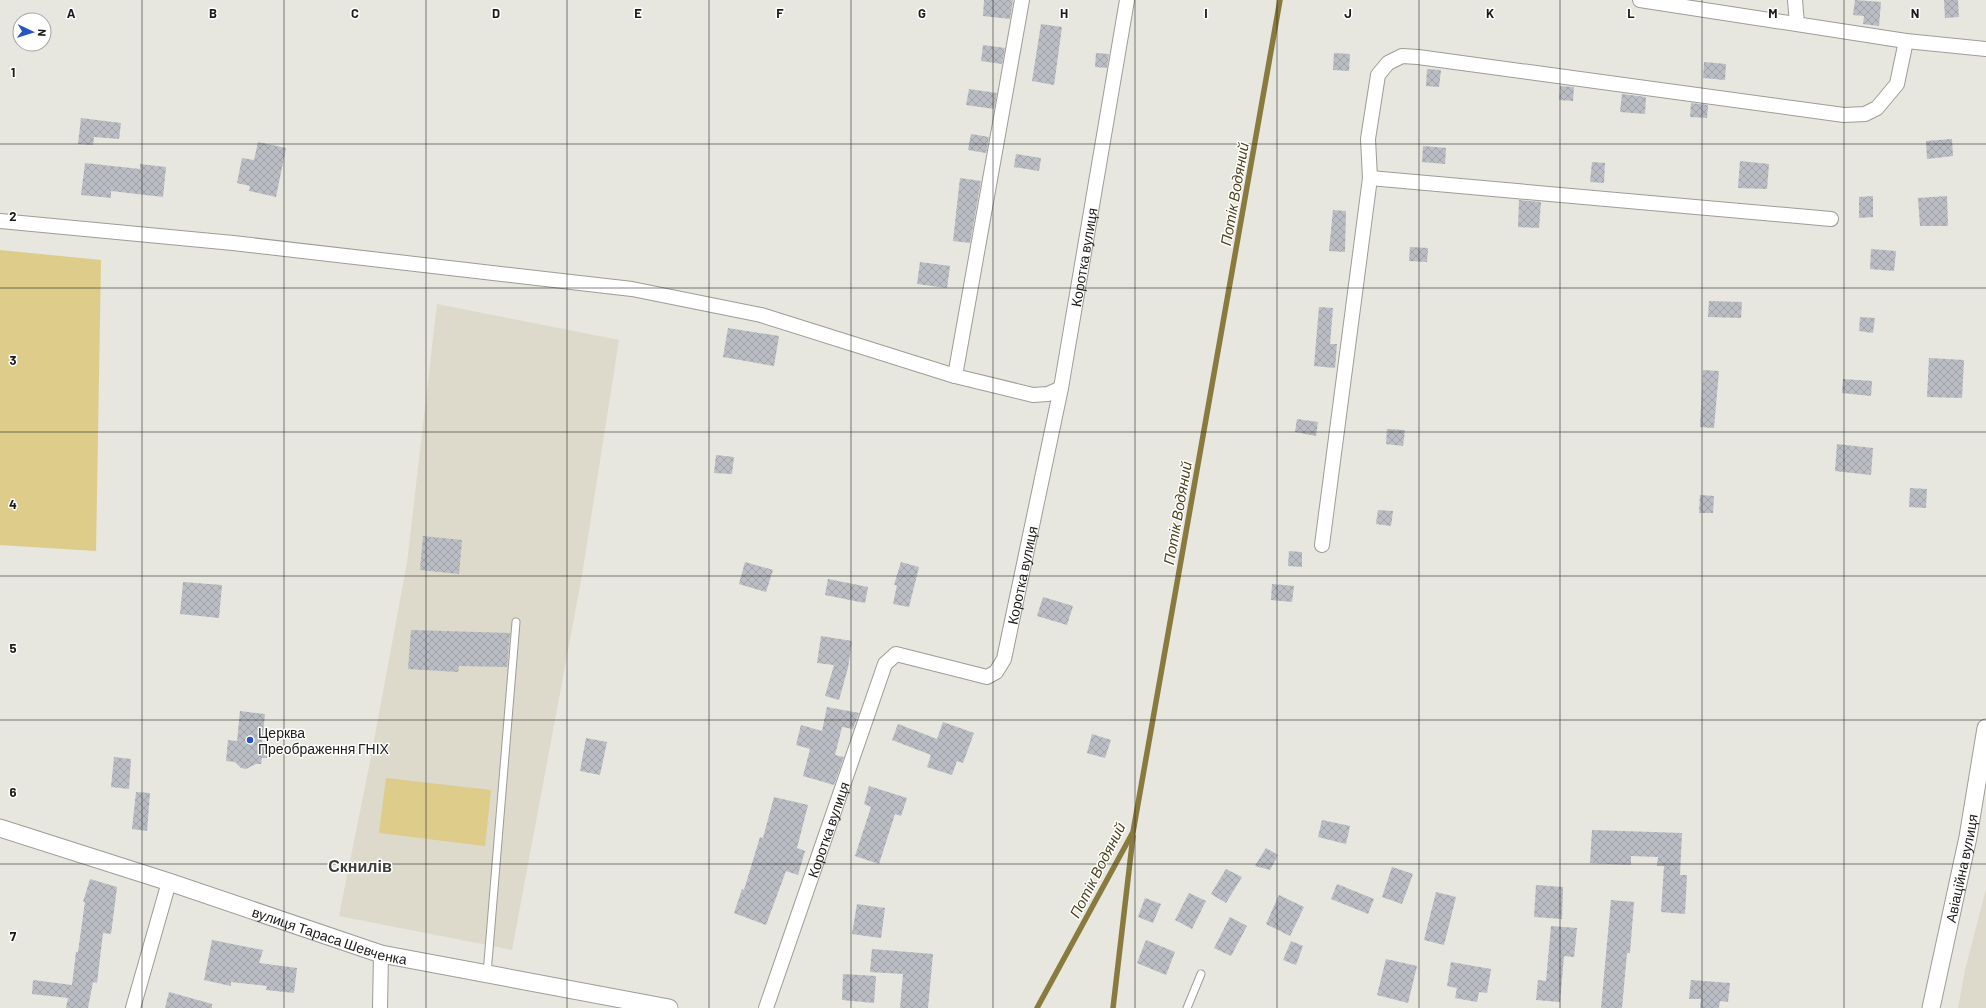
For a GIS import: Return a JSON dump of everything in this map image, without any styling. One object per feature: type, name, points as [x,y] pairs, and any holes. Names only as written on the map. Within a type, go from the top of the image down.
[{"type":"street","points":[[955,376],[1022,0]]},
{"type":"street","name":"Коротка вулиця","points":[[766,1008],[885,664],[896,654],[987,677],[996,672],[1004,659],[1061,388],[1127,0]]},
{"type":"street","points":[[1640,0],[1906,41],[1986,49]]},
{"type":"street","points":[[1795,0],[1797,24]]},
{"type":"street","points":[[1322,544],[1370,178],[1368,139],[1378,75],[1388,63],[1402,56],[1418,57],[1844,115],[1865,114],[1877,108],[1897,84],[1906,41]]},
{"type":"street","points":[[1370,178],[1832,219]]},
{"type":"street","points":[[0,222],[233,243],[632,289],[761,315],[955,376],[1033,395],[1048,394],[1061,388]]},
{"type":"street","name":"Авіаційна вулиця","points":[[1931,1008],[1968,837],[1986,728]]},
{"type":"street","name":"вулиця Тараса Шевченка","points":[[0,828],[169,882],[381,954],[669,1008]]},
{"type":"street","points":[[134,1008],[169,882]]},
{"type":"street","points":[[380,1008],[381,954]]},
{"type":"lane","points":[[487,974],[516,622]]},
{"type":"lane","points":[[1187,1008],[1201,974]]},
{"type":"shaded area","points":[[0,250],[101,260],[96,551],[0,545]]},
{"type":"shaded area","points":[[437,304],[619,340],[582,575],[512,950],[339,916],[370,762],[407,563]]},
{"type":"shaded area","points":[[386,778],[491,790],[485,846],[379,833]]},
{"type":"shaded area","points":[[1986,889],[1986,1008],[1958,1008],[1965,970]]},
{"type":"building","points":[[984,0],[1013,0],[1010,19],[983,16]]},
{"type":"building","points":[[1855,0],[1881,2],[1879,26],[1863,24],[1864,16],[1853,15]]},
{"type":"building","points":[[1944,0],[1958,0],[1959,17],[1945,18]]},
{"type":"building","points":[[1041,24],[1062,27],[1054,85],[1032,81]]},
{"type":"building","points":[[983,45],[1005,48],[1002,64],[981,61]]},
{"type":"building","points":[[1096,53],[1109,54],[1107,68],[1095,67]]},
{"type":"building","points":[[1334,53],[1350,54],[1349,71],[1333,70]]},
{"type":"building","points":[[1704,62],[1726,64],[1725,80],[1703,78]]},
{"type":"building","points":[[1427,69],[1441,70],[1439,87],[1426,86]]},
{"type":"building","points":[[1560,86],[1574,87],[1573,101],[1559,100]]},
{"type":"building","points":[[969,89],[997,93],[994,109],[966,105]]},
{"type":"building","points":[[1622,94],[1646,97],[1645,114],[1620,112]]},
{"type":"building","points":[[1691,103],[1708,105],[1707,118],[1690,117]]},
{"type":"building","points":[[81,118],[121,123],[119,139],[94,137],[93,145],[78,144]]},
{"type":"building","points":[[971,134],[989,137],[986,153],[968,150]]},
{"type":"building","points":[[1952,139],[1953,156],[1927,159],[1926,141]]},
{"type":"building","points":[[258,142],[286,148],[276,197],[249,191],[250,186],[237,183],[242,158],[254,160]]},
{"type":"building","points":[[1423,146],[1446,148],[1445,164],[1422,162]]},
{"type":"building","points":[[1016,154],[1041,158],[1039,171],[1014,167]]},
{"type":"building","points":[[1740,161],[1769,164],[1767,189],[1738,188]]},
{"type":"building","points":[[1592,162],[1605,163],[1604,183],[1590,182]]},
{"type":"building","points":[[85,163],[140,169],[140,164],[166,167],[163,197],[111,191],[111,198],[81,195]]},
{"type":"building","points":[[960,178],[981,181],[970,243],[953,241]]},
{"type":"building","points":[[1873,196],[1873,217],[1859,218],[1859,197]]},
{"type":"building","points":[[1947,196],[1948,226],[1920,226],[1918,198]]},
{"type":"building","points":[[1519,200],[1541,202],[1539,228],[1518,227]]},
{"type":"building","points":[[1333,210],[1346,211],[1345,252],[1329,251]]},
{"type":"building","points":[[1410,247],[1428,248],[1427,262],[1409,261]]},
{"type":"building","points":[[1871,249],[1896,251],[1894,271],[1870,269]]},
{"type":"building","points":[[920,262],[950,266],[947,288],[917,284]]},
{"type":"building","points":[[1709,301],[1742,302],[1741,318],[1708,317]]},
{"type":"building","points":[[1319,307],[1333,308],[1330,344],[1337,344],[1335,368],[1314,366]]},
{"type":"building","points":[[1860,317],[1875,318],[1873,333],[1859,331]]},
{"type":"building","points":[[728,328],[779,336],[774,366],[723,357]]},
{"type":"building","points":[[1929,358],[1964,360],[1962,398],[1927,397]]},
{"type":"building","points":[[1703,370],[1719,371],[1714,428],[1700,427]]},
{"type":"building","points":[[1843,379],[1872,381],[1871,396],[1842,393]]},
{"type":"building","points":[[1297,419],[1318,422],[1316,436],[1295,432]]},
{"type":"building","points":[[1387,429],[1405,430],[1403,446],[1386,444]]},
{"type":"building","points":[[1837,444],[1873,448],[1871,475],[1835,471]]},
{"type":"building","points":[[716,455],[734,457],[732,474],[714,473]]},
{"type":"building","points":[[1910,488],[1927,489],[1926,508],[1909,507]]},
{"type":"building","points":[[1700,495],[1714,496],[1713,513],[1699,513]]},
{"type":"building","points":[[1378,510],[1393,511],[1391,526],[1376,524]]},
{"type":"building","points":[[423,536],[462,540],[459,574],[420,570]]},
{"type":"building","points":[[1289,551],[1302,552],[1302,567],[1288,566]]},
{"type":"building","points":[[745,562],[773,570],[766,592],[739,584]]},
{"type":"building","points":[[901,562],[919,567],[909,607],[893,604],[897,585],[894,585]]},
{"type":"building","points":[[828,579],[868,587],[865,603],[825,595]]},
{"type":"building","points":[[183,582],[222,585],[219,618],[180,614]]},
{"type":"building","points":[[1272,584],[1294,586],[1292,602],[1271,600]]},
{"type":"building","points":[[1043,597],[1073,606],[1067,625],[1037,616]]},
{"type":"building","points":[[411,630],[510,633],[507,667],[459,666],[458,672],[408,669]]},
{"type":"building","points":[[821,636],[852,641],[848,668],[839,700],[825,696],[834,665],[817,663]]},
{"type":"building","points":[[827,707],[859,713],[853,729],[842,727],[835,755],[844,757],[834,785],[803,776],[810,749],[796,745],[801,725],[822,731]]},
{"type":"building","name":"Церква Преображення ГНІХ","points":[[240,711],[265,714],[262,744],[268,744],[267,758],[262,758],[261,764],[256,764],[246,769],[241,768],[235,762],[226,761],[228,740],[237,741]]},
{"type":"building","points":[[943,722],[974,733],[963,763],[957,761],[952,775],[927,767],[931,755],[892,740],[898,724],[937,739]]},
{"type":"building","points":[[1092,734],[1111,740],[1105,758],[1087,753]]},
{"type":"building","points":[[586,738],[607,742],[600,775],[580,771]]},
{"type":"building","points":[[114,757],[131,759],[129,789],[111,787]]},
{"type":"building","points":[[869,786],[907,798],[901,816],[895,814],[879,864],[855,856],[871,807],[864,804]]},
{"type":"building","points":[[136,792],[150,793],[147,831],[132,829]]},
{"type":"building","points":[[774,797],[808,805],[797,848],[805,851],[798,875],[786,871],[766,925],[734,913],[742,889],[744,890],[760,837],[763,838]]},
{"type":"building","points":[[1322,820],[1350,826],[1346,844],[1318,837]]},
{"type":"building","points":[[1592,830],[1682,833],[1680,875],[1687,875],[1685,914],[1661,912],[1664,866],[1657,866],[1658,857],[1631,856],[1631,865],[1590,863]]},
{"type":"building","points":[[1266,848],[1278,855],[1270,870],[1255,866]]},
{"type":"building","points":[[1392,867],[1413,874],[1402,904],[1382,897]]},
{"type":"building","points":[[1226,869],[1242,877],[1226,903],[1211,894]]},
{"type":"building","points":[[90,879],[117,887],[111,934],[103,933],[97,983],[93,982],[88,1008],[66,1008],[68,998],[32,994],[33,980],[72,985],[85,902],[83,902]]},
{"type":"building","points":[[1337,884],[1374,899],[1368,914],[1331,899]]},
{"type":"building","points":[[1536,885],[1563,887],[1562,919],[1534,917]]},
{"type":"building","points":[[1436,892],[1456,897],[1444,945],[1424,940]]},
{"type":"building","points":[[1189,893],[1206,901],[1192,929],[1175,920]]},
{"type":"building","points":[[1279,895],[1304,907],[1290,936],[1266,924]]},
{"type":"building","points":[[1145,898],[1161,904],[1153,923],[1138,917]]},
{"type":"building","points":[[1611,900],[1634,902],[1630,953],[1627,953],[1622,1008],[1601,1008]]},
{"type":"building","points":[[857,904],[885,908],[881,938],[852,934]]},
{"type":"building","points":[[1230,917],[1247,926],[1231,956],[1214,948]]},
{"type":"building","points":[[1551,926],[1577,928],[1574,957],[1564,956],[1560,1002],[1536,1000],[1538,980],[1546,981]]},
{"type":"building","points":[[212,940],[263,950],[259,963],[297,968],[294,993],[266,990],[267,986],[231,982],[231,986],[204,980]]},
{"type":"building","points":[[1146,940],[1175,952],[1166,975],[1137,963]]},
{"type":"building","points":[[1291,941],[1303,946],[1296,965],[1283,960]]},
{"type":"building","points":[[872,949],[933,954],[928,1008],[900,1008],[903,974],[870,972]]},
{"type":"building","points":[[1386,959],[1417,966],[1408,1003],[1377,995]]},
{"type":"building","points":[[1451,962],[1491,969],[1487,993],[1479,992],[1477,1002],[1455,998],[1457,988],[1447,986]]},
{"type":"building","points":[[843,974],[876,976],[874,1003],[842,1000]]},
{"type":"building","points":[[1691,980],[1730,983],[1728,1002],[1720,1001],[1719,1008],[1700,1008],[1701,999],[1689,999]]},
{"type":"building","points":[[169,992],[212,1004],[212,1008],[165,1008]]},
{"type":"waterway","name":"Потік Водяний","points":[[1037,1008],[1133,832],[1280,0]]},
{"type":"waterway","points":[[1113,1008],[1133,836]]},
{"type":"place","name":"Церква Преображення ГНІХ","points":[[250,740]]},
{"type":"district","name":"Скнилів","points":[[360,865]]}]
